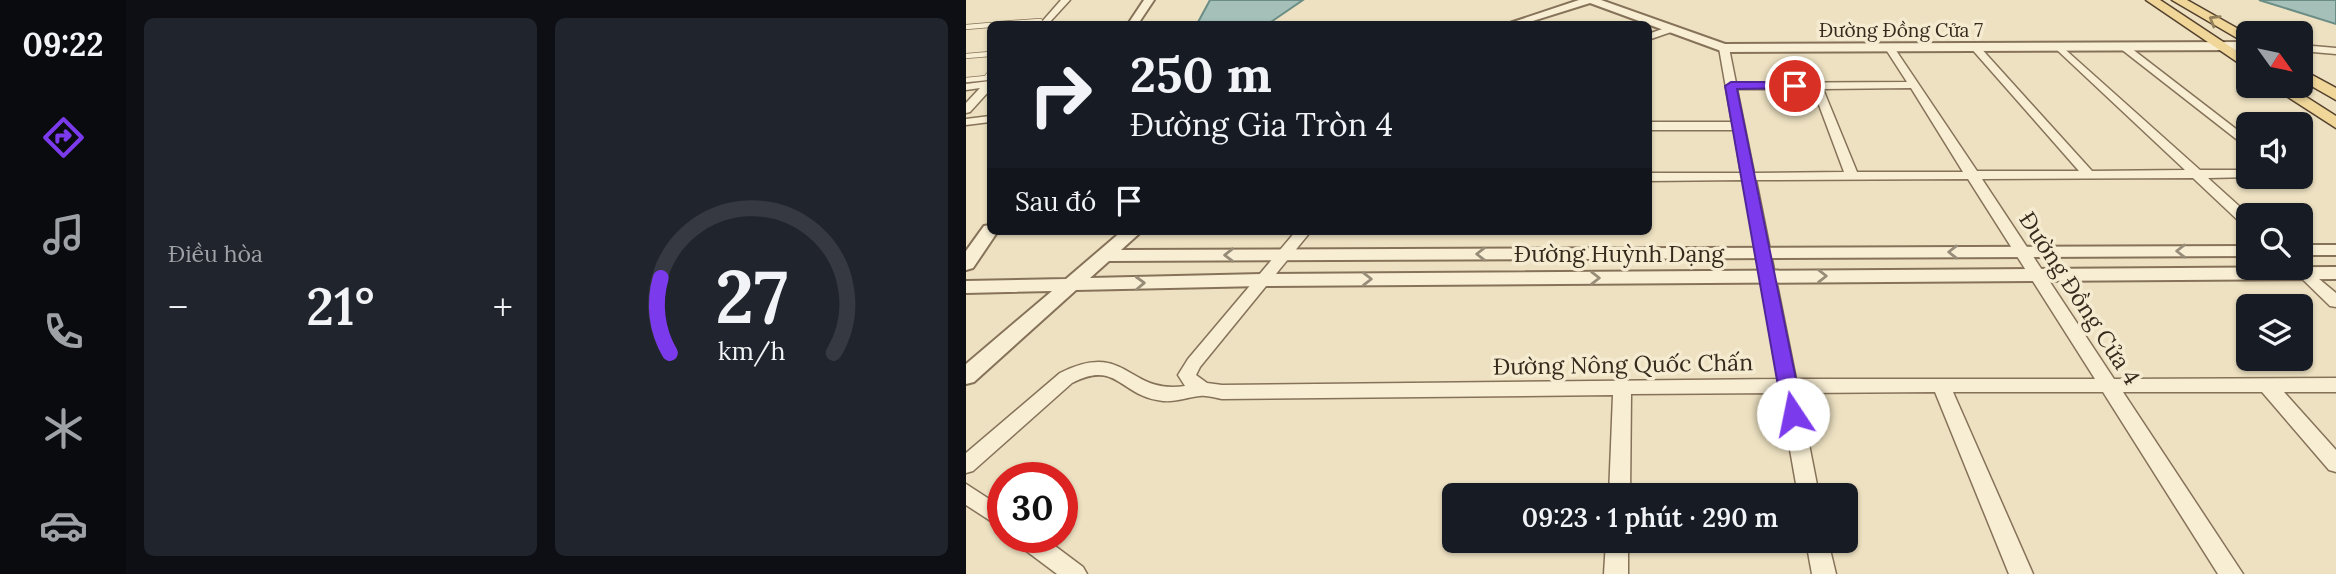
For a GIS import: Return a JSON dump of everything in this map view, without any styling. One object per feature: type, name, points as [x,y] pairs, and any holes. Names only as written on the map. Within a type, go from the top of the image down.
[{"type":"main road","points":[[2152,0],[2236,57]]},
{"type":"main road","points":[[2178,0],[2236,36]]},
{"type":"main road","points":[[2314,81],[2336,95]]},
{"type":"main road","points":[[2297,98],[2336,123]]},
{"type":"street","points":[[1043,21],[1066,0]]},
{"type":"street","points":[[1135,21],[1149,0]]},
{"type":"street","points":[[1523,21],[1591,0]]},
{"type":"street","name":"Đường Đồng Cửa 7","points":[[1591,0],[1649,21]]},
{"type":"street","name":"Đường Đồng Cửa 7","points":[[1652,22],[1724,48],[2236,45]]},
{"type":"street","points":[[1652,36],[1671,29]]},
{"type":"street","points":[[1975,47],[2089,175]]},
{"type":"street","points":[[2059,47],[2236,211]]},
{"type":"street","points":[[2124,47],[2236,135]]},
{"type":"street","points":[[1724,48],[1807,483]]},
{"type":"street","name":"Đường Đồng Cửa 4","points":[[1890,48],[2231,574]]},
{"type":"street","points":[[2314,49],[2336,51]]},
{"type":"street","points":[[966,87],[987,84]]},
{"type":"street","points":[[1731,86],[1915,85]]},
{"type":"street","points":[[1817,86],[1852,176]]},
{"type":"street","points":[[966,110],[987,87]]},
{"type":"street","points":[[966,122],[987,119]]},
{"type":"street","points":[[1652,126],[1738,126]]},
{"type":"street","points":[[1652,177],[2236,174]]},
{"type":"street","points":[[966,264],[987,234]]},
{"type":"street","points":[[966,376],[1128,235]]},
{"type":"street","points":[[1202,389],[1191,383],[1187,375],[1194,363],[1301,235]]},
{"type":"street","points":[[2313,250],[2336,250]]},
{"type":"street","name":"Đường Huỳnh Dạng","points":[[1104,256],[2236,251]]},
{"type":"street","name":"Đường Huỳnh Dạng","points":[[966,287],[1262,280],[2236,271]]},
{"type":"street","name":"Đường Huỳnh Dạng","points":[[2313,271],[2336,273]]},
{"type":"street","points":[[2313,280],[2336,302]]},
{"type":"street","name":"Đường Nông Quốc Chấn","points":[[966,465],[1066,377],[1095,366],[1109,366],[1150,392],[1176,395],[1202,389],[1236,391],[2336,385]]},
{"type":"street","points":[[2267,386],[2336,464]]},
{"type":"street","points":[[1942,387],[2021,574]]},
{"type":"street","points":[[1619,483],[1622,389]]},
{"type":"street","points":[[966,493],[987,508]]},
{"type":"street","points":[[1047,553],[1075,574]]},
{"type":"street","points":[[1616,574],[1617,553]]},
{"type":"street","points":[[1820,553],[1824,574]]},
{"type":"lane","points":[[966,27],[987,25]]},
{"type":"lane","points":[[966,56],[987,54]]},
{"type":"lane","points":[[966,80],[987,77]]},
{"type":"water","points":[[1210,0],[1303,0],[1272,21],[1199,21]]},
{"type":"water","points":[[2259,0],[2336,0],[2336,24]]},
{"type":"route","points":[[1793,414],[1731,86],[1795,86]]}]
